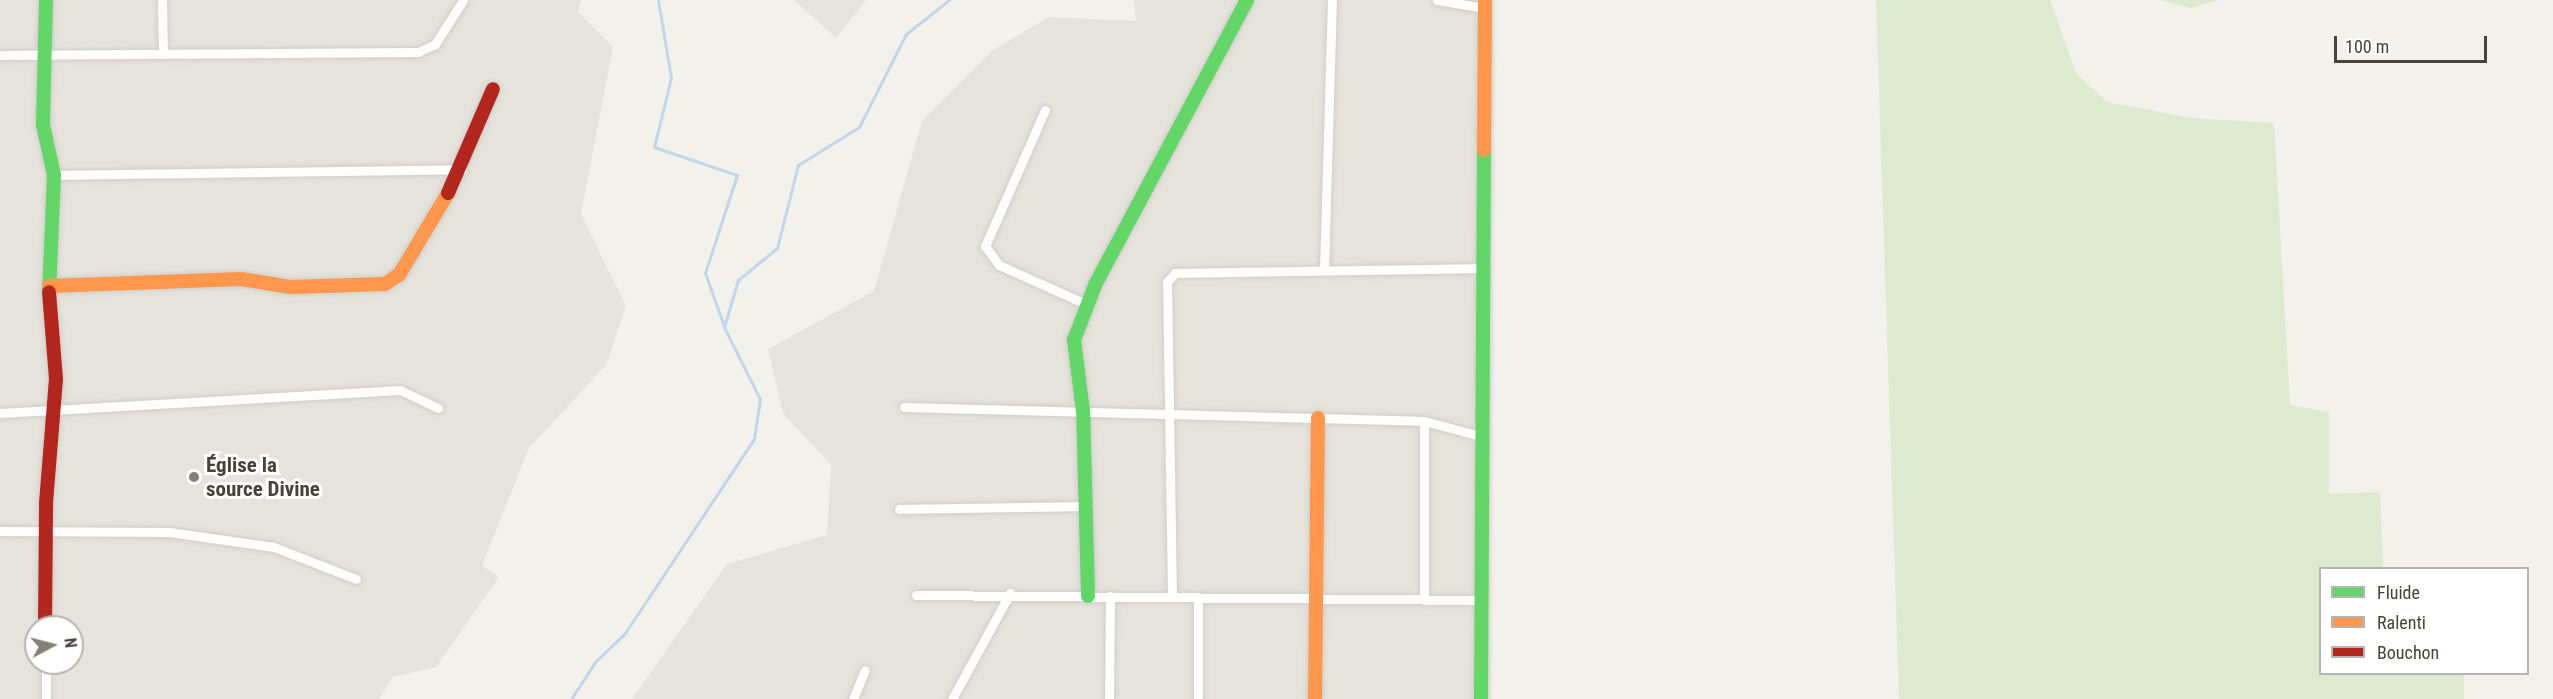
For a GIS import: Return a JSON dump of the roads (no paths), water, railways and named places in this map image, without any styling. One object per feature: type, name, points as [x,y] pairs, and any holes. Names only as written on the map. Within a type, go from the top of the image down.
[{"type":"street","points":[[45,615],[46,529],[56,379],[49,286],[54,175],[43,125],[46,0]]},
{"type":"street","points":[[162,0],[163,54]]},
{"type":"street","points":[[0,55],[43,59],[163,54],[418,52],[435,44],[463,0]]},
{"type":"street","points":[[1088,596],[1083,411],[1074,340],[1088,305],[1247,0]]},
{"type":"street","points":[[1324,269],[1332,0]]},
{"type":"street","points":[[1437,0],[1485,4],[1481,699]]},
{"type":"street","points":[[49,286],[241,279],[291,287],[385,284],[399,275],[462,169],[493,89]]},
{"type":"street","points":[[1045,110],[986,246],[999,266],[1088,305]]},
{"type":"street","points":[[54,175],[462,169]]},
{"type":"street","points":[[1172,596],[1167,282],[1175,273],[1485,268]]},
{"type":"street","points":[[0,413],[53,414],[82,405],[400,390],[438,408]]},
{"type":"street","points":[[904,407],[1424,421],[1484,437]]},
{"type":"street","points":[[1315,699],[1319,597],[1318,418]]},
{"type":"street","points":[[1424,421],[1424,599]]},
{"type":"street","points":[[899,509],[1086,506]]},
{"type":"street","points":[[0,531],[46,529],[169,532],[274,547],[356,579]]},
{"type":"street","points":[[916,595],[1010,593],[1088,596],[1482,600]]},
{"type":"street","points":[[952,699],[1010,593]]},
{"type":"street","points":[[1109,699],[1110,596]]},
{"type":"street","points":[[1198,597],[1198,699]]},
{"type":"street","points":[[853,699],[865,670]]},
{"type":"street","points":[[46,675],[46,699]]},
{"type":"waterway","points":[[658,0],[671,78],[654,147],[737,175],[705,273],[724,326]]},
{"type":"waterway","points":[[571,699],[595,662],[625,633],[754,439],[760,399],[724,327],[738,280],[777,248],[798,165],[859,127],[906,34],[949,0]]},
{"type":"place","name":"Église la source Divine","points":[[194,477]]}]
